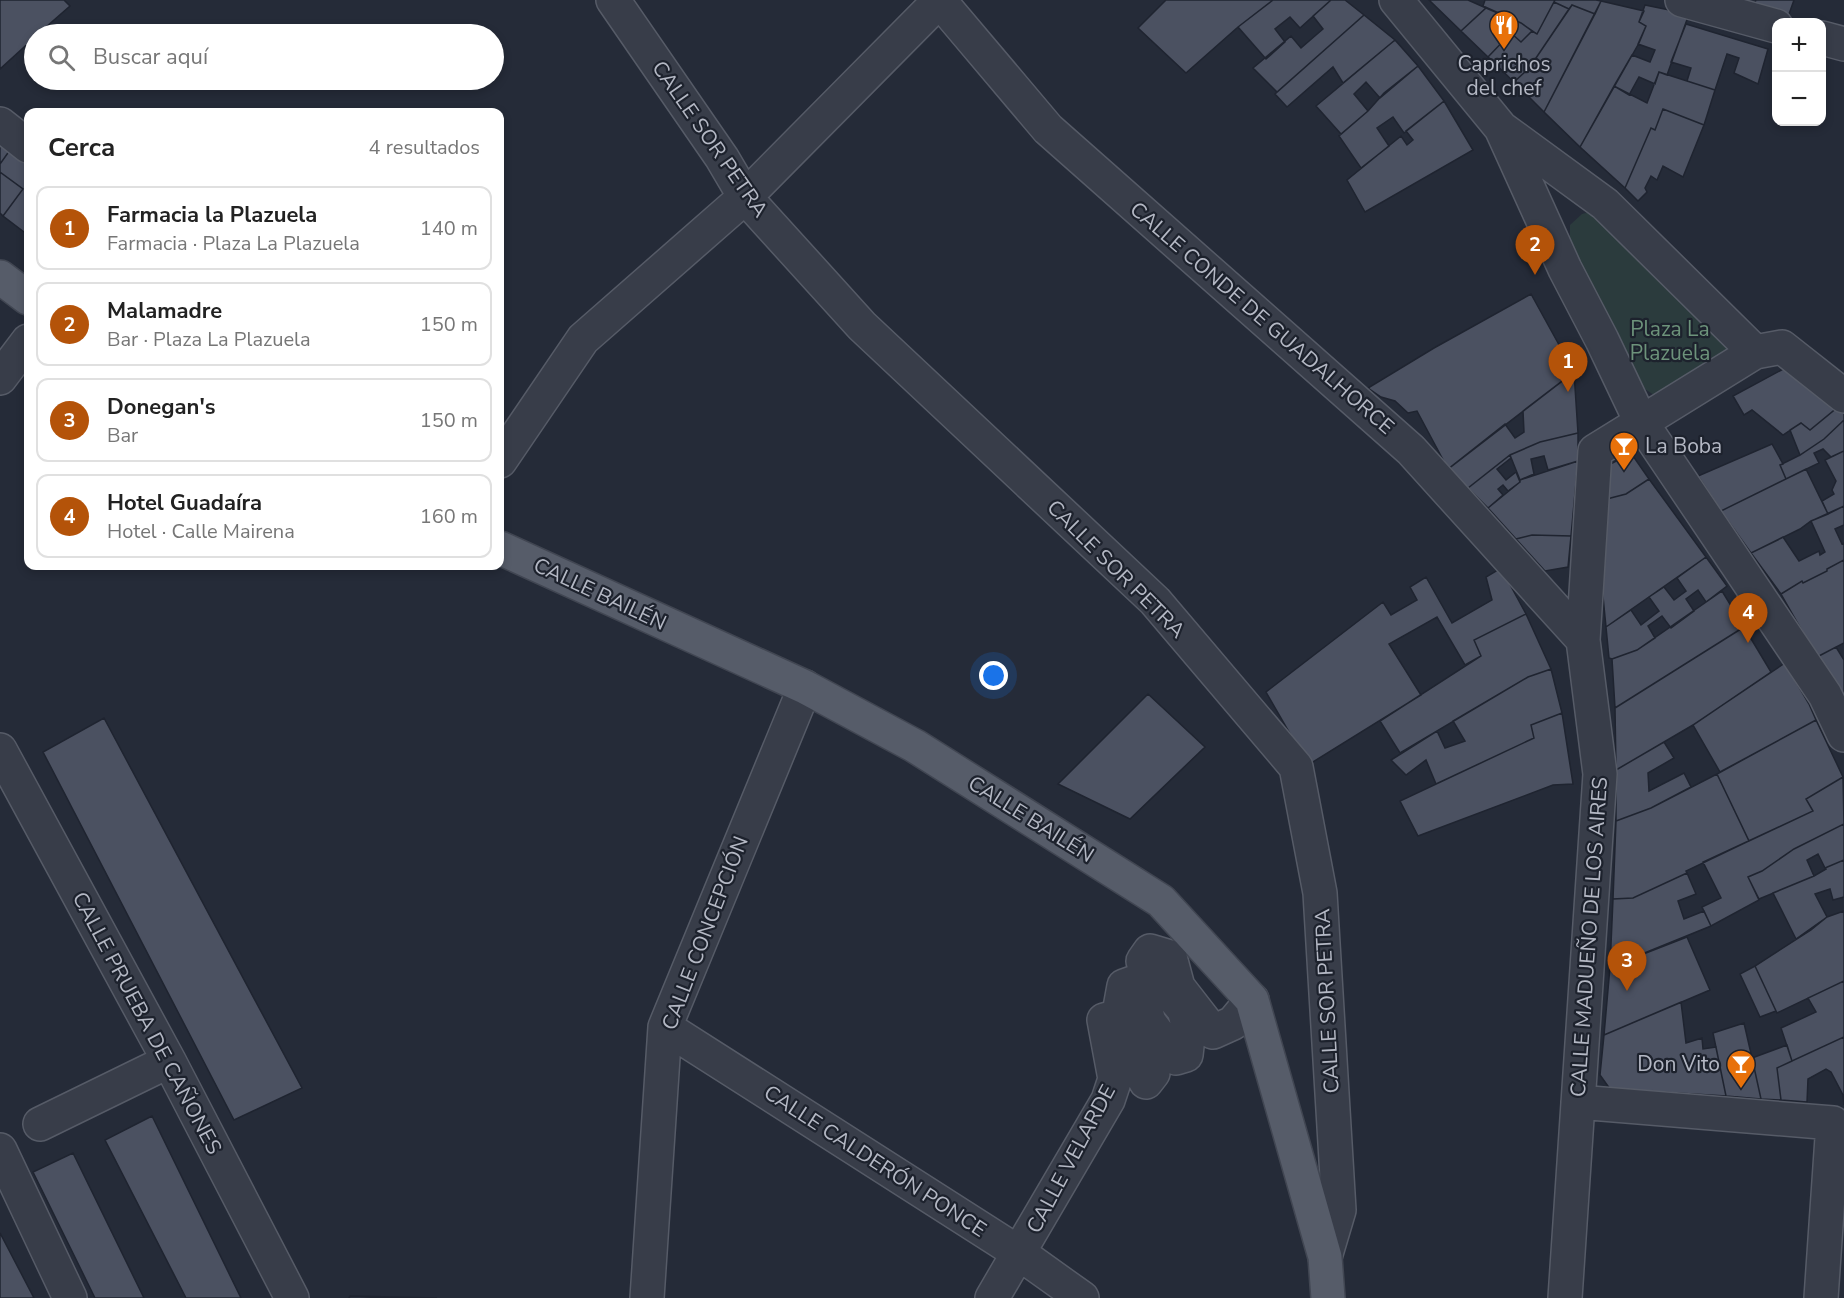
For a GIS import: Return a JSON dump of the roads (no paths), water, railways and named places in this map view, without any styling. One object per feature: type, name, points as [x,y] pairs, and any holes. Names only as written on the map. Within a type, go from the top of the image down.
[{"type":"main road","points":[[0,277],[24,295]]},
{"type":"main road","name":"CALLE BAILÉN","points":[[504,550],[805,687],[915,746],[1161,901],[1252,1000],[1325,1257],[1328,1298]]},
{"type":"street","name":"CALLE SOR PETRA","points":[[613,0],[722,158],[745,197],[862,326],[1155,601],[1296,767],[1320,893],[1339,1210],[1325,1257]]},
{"type":"street","points":[[504,455],[583,339],[745,197],[939,0]]},
{"type":"street","name":"CALLE CONDE DE GUADALHORCE","points":[[939,0],[1048,129],[1411,450],[1583,640]]},
{"type":"street","points":[[1682,0],[1772,25]]},
{"type":"street","points":[[1398,2],[1501,128],[1605,204],[1755,352]]},
{"type":"street","points":[[1826,39],[1844,44]]},
{"type":"street","points":[[0,124],[24,143]]},
{"type":"street","points":[[1501,128],[1565,269],[1641,422],[1825,695],[1844,735]]},
{"type":"street","points":[[0,378],[24,346]]},
{"type":"street","points":[[1641,422],[1755,352],[1782,347],[1844,396]]},
{"type":"street","name":"CALLE MADUEÑO DE LOS AIRES","points":[[1566,1298],[1600,774],[1583,640],[1595,451],[1641,422]]},
{"type":"street","name":"CALLE CONCEPCIÓN","points":[[647,1298],[665,1027],[805,687]]},
{"type":"street","name":"CALLE PRUEBA DE CAÑONES","points":[[0,750],[169,1061],[292,1298]]},
{"type":"street","name":"CALLE VELARDE","points":[[992,1298],[1107,1100],[1115,1079],[1104,1020],[1111,1017],[1146,1082],[1153,1073],[1152,1043],[1120,1008],[1124,986],[1138,981],[1149,1022],[1176,1058],[1186,1055],[1189,1028],[1184,1010],[1143,961],[1150,951],[1170,957],[1178,987],[1213,1032],[1233,1023],[1252,1000]]},
{"type":"street","name":"CALLE CALDERÓN PONCE","points":[[665,1027],[1019,1253],[1082,1298]]},
{"type":"street","points":[[40,1124],[169,1061]]},
{"type":"street","points":[[1578,1102],[1833,1123],[1821,1298]]},
{"type":"street","points":[[3,1164],[70,1298]]},
{"type":"place","name":"Caprichos del chef","points":[[1504,50]]},
{"type":"place","name":"Malamadre","points":[[1535,275]]},
{"type":"place","name":"Farmacia la Plazuela","points":[[1568,392]]},
{"type":"place","name":"La Boba","points":[[1624,472]]},
{"type":"place","name":"Hotel Guadaíra","points":[[1748,643]]},
{"type":"place","name":"Donegan's","points":[[1627,991]]},
{"type":"place","name":"Don Vito","points":[[1741,1090]]},
{"type":"park label","name":"Plaza La Plazuela","points":[[1670,341]]}]
